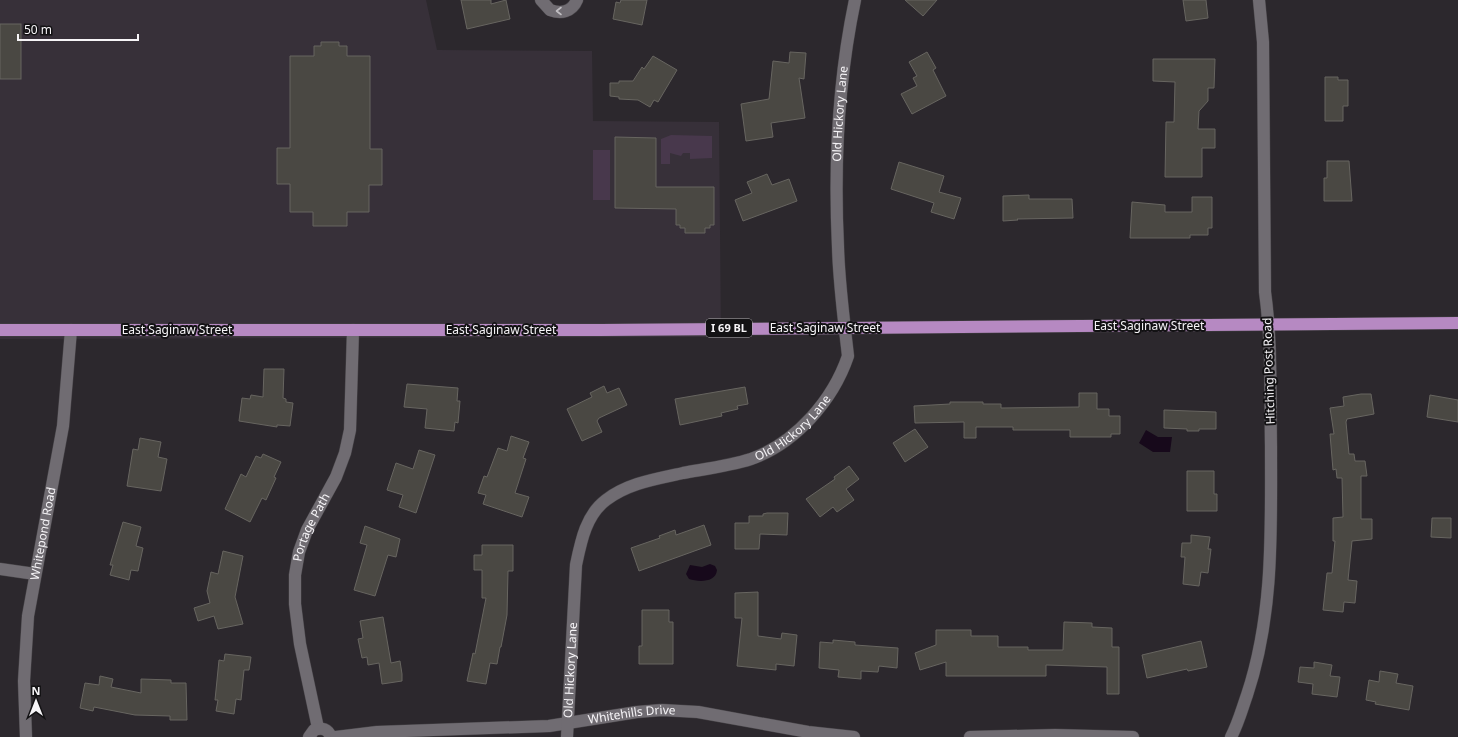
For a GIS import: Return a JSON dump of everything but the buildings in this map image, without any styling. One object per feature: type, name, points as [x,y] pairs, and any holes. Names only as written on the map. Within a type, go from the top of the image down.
[{"type":"main road","name":"East Saginaw Street","points":[[0,330],[845,328],[1458,323]]},
{"type":"street","points":[[541,0],[550,10],[562,13],[573,7],[577,0]]},
{"type":"street","name":"Old Hickory Lane","points":[[567,737],[569,724],[571,636],[576,564],[581,539],[589,519],[605,500],[639,483],[751,459],[771,450],[792,436],[813,415],[827,397],[843,370],[848,356],[838,248],[837,154],[845,60],[855,0]]},
{"type":"street","name":"Hitching Post Road","points":[[1231,737],[1251,681],[1262,635],[1269,579],[1271,522],[1269,325],[1265,292],[1263,42],[1259,0]]},
{"type":"street","name":"Whitepond Road","points":[[26,737],[24,681],[28,616],[63,426],[71,330]]},
{"type":"street","name":"Portage Path","points":[[313,733],[295,604],[295,575],[299,552],[306,530],[336,477],[345,453],[350,430],[354,330]]},
{"type":"street","points":[[0,569],[35,574]]},
{"type":"street","name":"Whitehills Drive","points":[[336,737],[377,732],[549,726],[637,712],[662,710],[698,712],[808,732],[854,737]]},
{"type":"street","points":[[313,733],[325,730],[331,737]]},
{"type":"street","points":[[970,737],[1055,735],[1133,737]]},
{"type":"shaded area","points":[[0,0],[426,0],[437,50],[592,51],[593,121],[719,122],[721,337],[0,339]]},
{"type":"shaded area","points":[[671,135],[712,136],[712,158],[690,159],[690,153],[683,153],[681,156],[670,153],[670,164],[661,164],[661,139]]},
{"type":"shaded area","points":[[593,150],[610,150],[610,200],[593,200]]},
{"type":"shaded area","points":[[1146,430],[1158,437],[1172,437],[1170,452],[1153,452],[1139,443]]},
{"type":"shaded area","points":[[710,564],[715,566],[717,570],[716,574],[710,579],[702,581],[693,580],[689,579],[686,574],[690,565],[702,567]]}]
